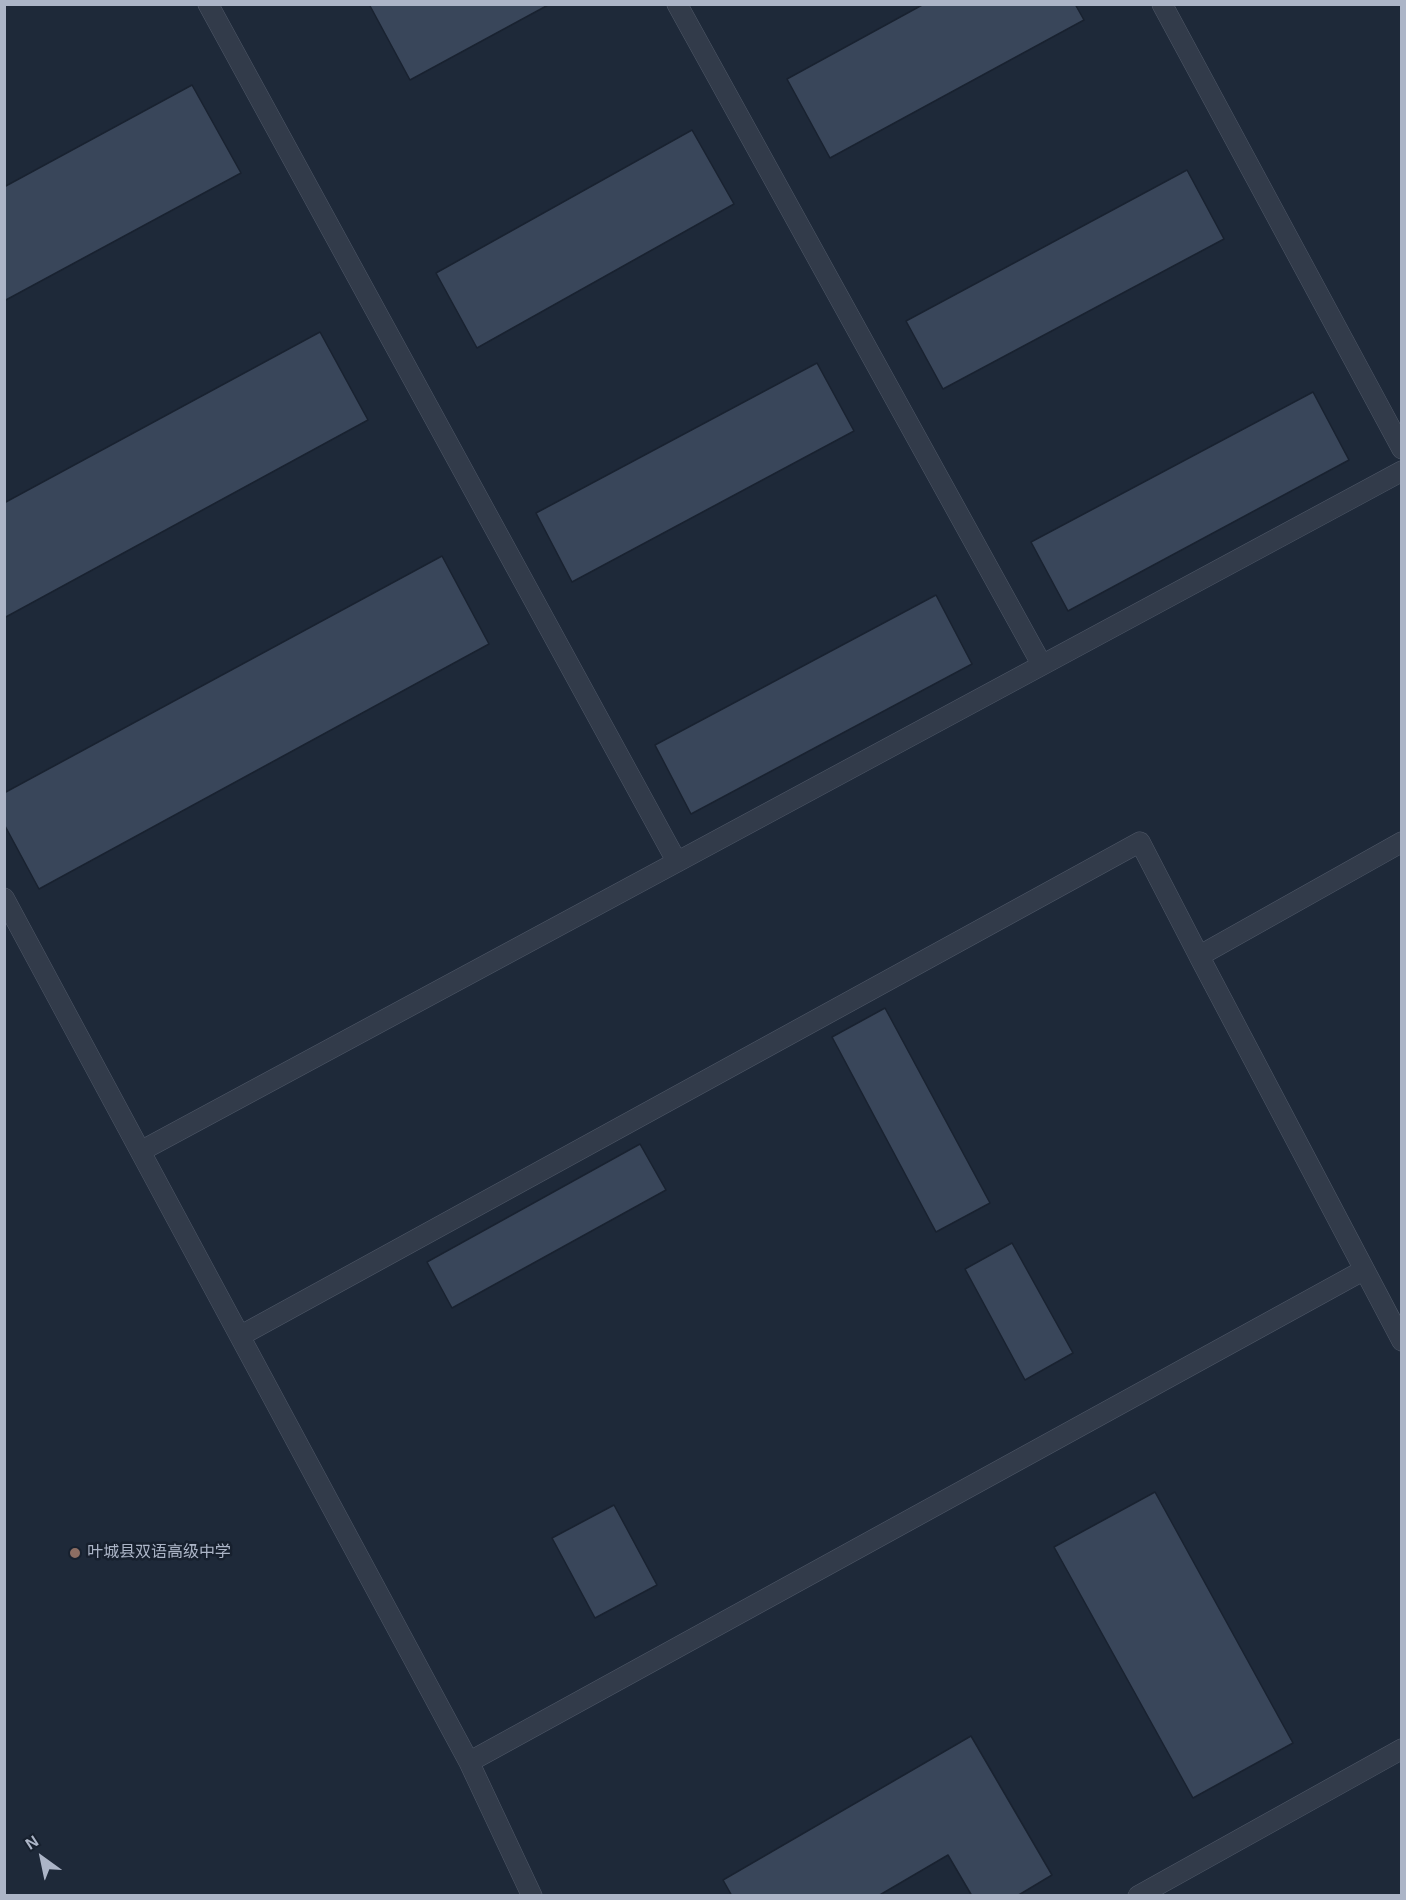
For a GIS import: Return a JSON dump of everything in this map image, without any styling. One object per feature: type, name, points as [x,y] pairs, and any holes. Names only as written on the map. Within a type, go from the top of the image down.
[{"type":"lane","points":[[208,4],[677,862]]},
{"type":"lane","points":[[677,4],[1041,665]]},
{"type":"lane","points":[[1162,4],[1401,449]]},
{"type":"lane","points":[[141,1151],[1401,471]]},
{"type":"lane","points":[[240,1336],[1140,842],[1401,1341]]},
{"type":"lane","points":[[1199,956],[1401,842]]},
{"type":"lane","points":[[4,898],[469,1762],[532,1896]]},
{"type":"lane","points":[[469,1762],[1364,1270]]},
{"type":"lane","points":[[1138,1896],[1401,1749]]},
{"type":"building","points":[[369,4],[550,4],[410,80]]},
{"type":"building","points":[[924,4],[1075,4],[1084,20],[830,158],[787,79]]},
{"type":"building","points":[[192,85],[241,173],[4,301],[4,187]]},
{"type":"building","points":[[692,130],[734,204],[477,348],[436,273]]},
{"type":"building","points":[[1187,170],[1224,239],[943,389],[906,321]]},
{"type":"building","points":[[320,332],[368,420],[4,618],[4,503]]},
{"type":"building","points":[[817,363],[854,431],[572,582],[536,513]]},
{"type":"building","points":[[1313,392],[1349,460],[1068,611],[1031,542]]},
{"type":"building","points":[[442,556],[489,644],[39,889],[4,824],[4,793]]},
{"type":"building","points":[[936,595],[972,664],[691,814],[655,745]]},
{"type":"building","points":[[885,1008],[990,1203],[936,1232],[832,1037]]},
{"type":"building","points":[[640,1144],[666,1190],[452,1308],[427,1262]]},
{"type":"building","points":[[1012,1243],[1073,1353],[1025,1380],[965,1269]]},
{"type":"building","points":[[1155,1492],[1293,1743],[1193,1798],[1054,1547]]},
{"type":"building","points":[[614,1505],[657,1585],[595,1618],[552,1538]]},
{"type":"building","points":[[971,1736],[1052,1875],[1017,1896],[972,1896],[948,1855],[878,1896],[732,1896],[723,1880]]},
{"type":"place","name":"叶城县双语高级中学","points":[[75,1553]]}]
